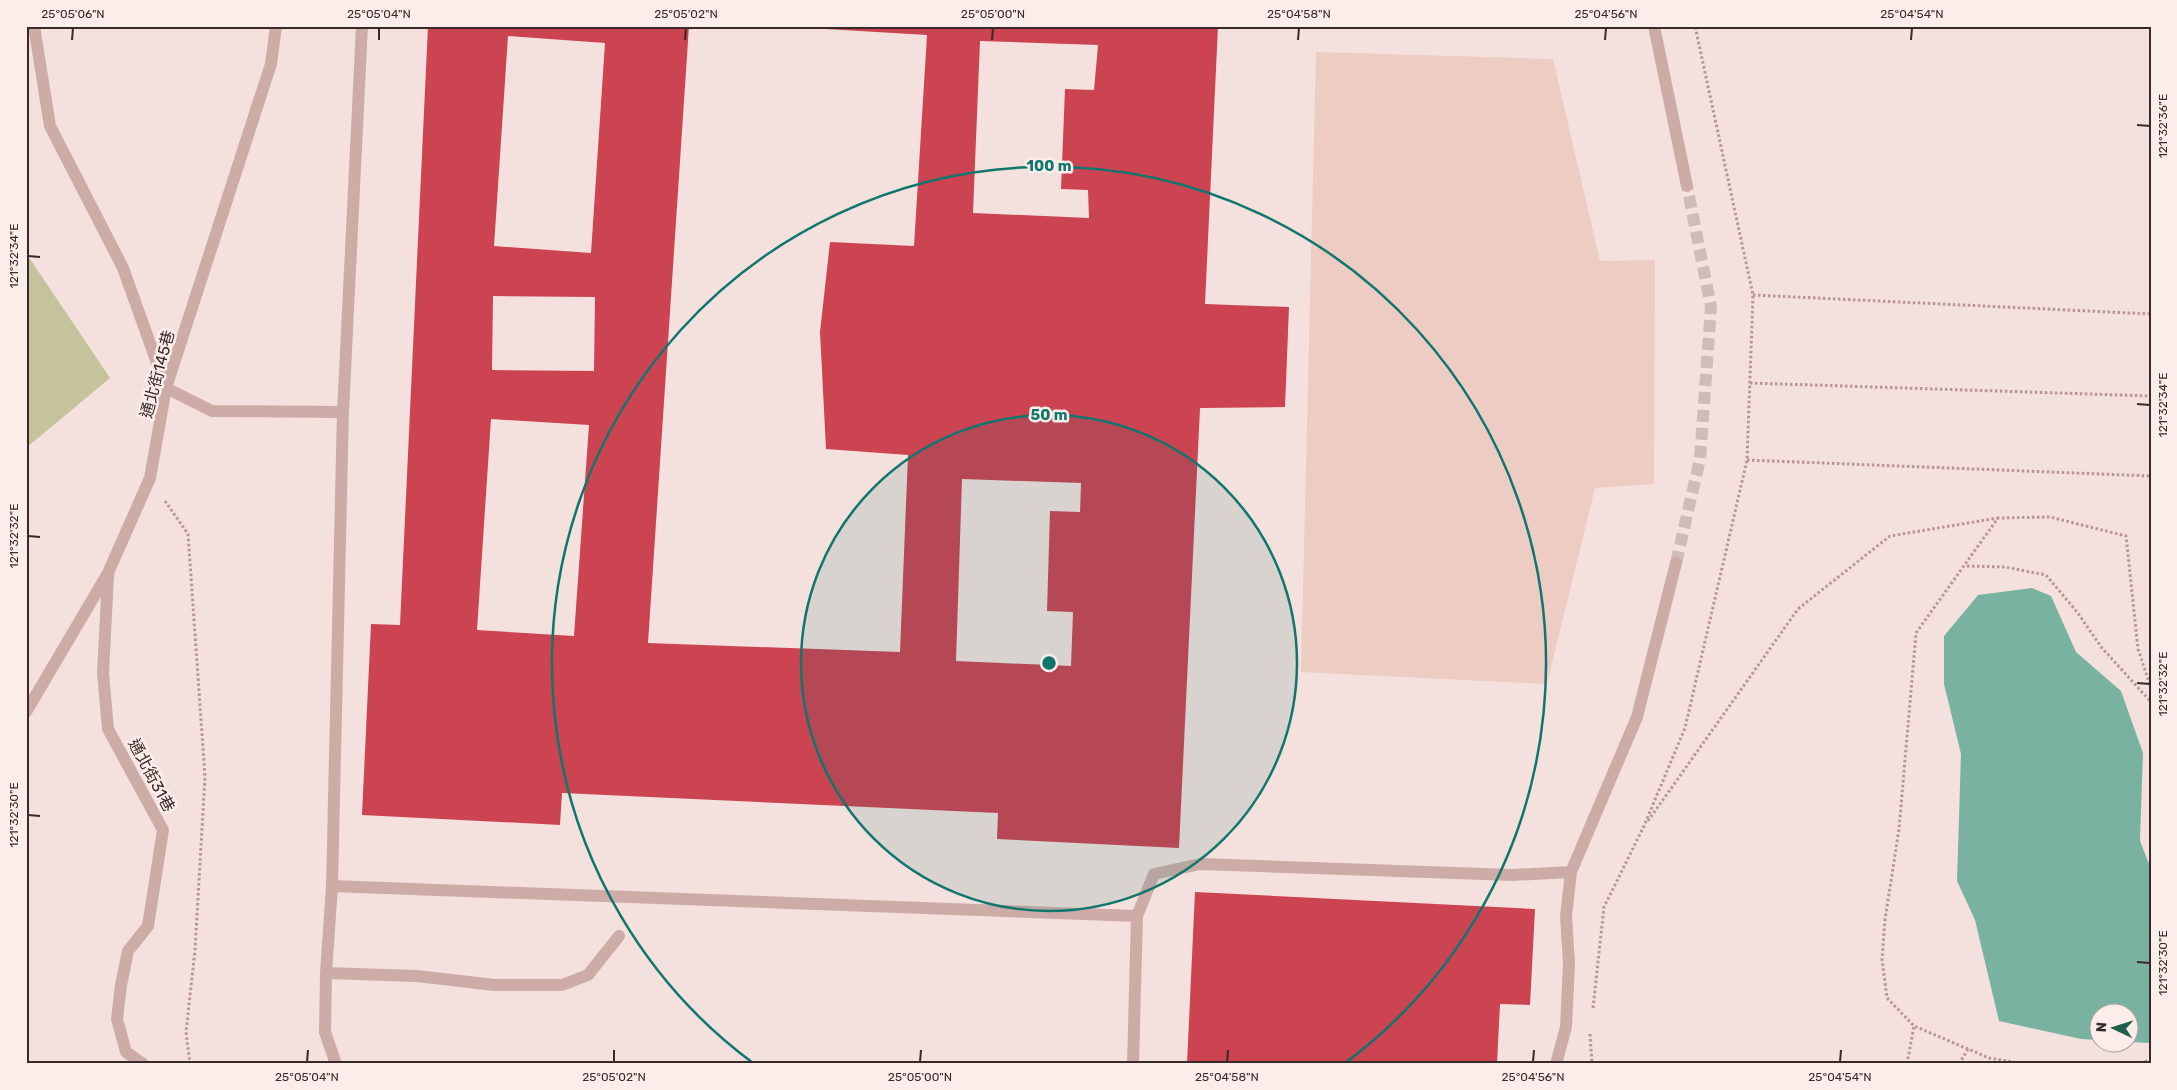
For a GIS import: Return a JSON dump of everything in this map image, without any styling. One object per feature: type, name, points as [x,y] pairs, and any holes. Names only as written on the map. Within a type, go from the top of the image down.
[{"type":"street","points":[[34,26],[50,126],[124,268],[166,388],[212,412],[344,412]]},
{"type":"street","name":"通北街145巷","points":[[26,712],[108,573],[150,478],[166,388],[271,64],[276,26]]},
{"type":"street","points":[[336,1064],[326,1032],[326,973],[332,886],[344,412],[362,26]]},
{"type":"street","points":[[1654,26],[1687,186]]},
{"type":"street","points":[[1556,1064],[1566,1027],[1569,964],[1566,916],[1572,872],[1637,717],[1676,563]]},
{"type":"street","name":"通北街31巷","points":[[108,573],[103,673],[108,729],[163,830],[148,926],[128,951],[117,1019],[126,1052],[143,1064]]},
{"type":"street","points":[[1133,1064],[1138,916],[1154,874],[1200,864],[1512,875],[1572,872]]},
{"type":"street","points":[[332,886],[1138,916]]},
{"type":"street","points":[[326,973],[417,976],[494,985],[562,985],[588,975],[619,936]]},
{"type":"path","points":[[1592,1014],[1604,907],[1644,826],[1685,728],[1747,460],[1753,295],[1695,26]]},
{"type":"path","points":[[1753,295],[2151,314]]},
{"type":"path","points":[[1750,383],[2151,396]]},
{"type":"path","points":[[1747,460],[2151,476]]},
{"type":"path","points":[[150,478],[188,534],[198,656],[205,777],[198,914],[186,1032],[190,1064]]},
{"type":"path","points":[[1644,826],[1798,609],[1890,536],[1998,518],[2050,517],[2126,536],[2138,649],[2151,688]]},
{"type":"path","points":[[1998,518],[1966,566],[1916,633],[1899,829],[1882,959],[1887,998],[1914,1026],[1989,1058],[2025,1064]]},
{"type":"path","points":[[1966,566],[2005,567],[2046,575],[2077,612],[2102,648],[2151,702]]},
{"type":"path","points":[[1591,1024],[1592,1064]]},
{"type":"path","points":[[1908,1064],[1914,1026]]},
{"type":"path","points":[[1959,1064],[1968,1049]]},
{"type":"path","points":[[2134,1064],[2151,1060]]},
{"type":"shaded area","points":[[1316,52],[1553,59],[1600,261],[1655,260],[1654,484],[1595,488],[1547,684],[1301,672]]},
{"type":"shaded area","points":[[26,253],[110,378],[26,448]]},
{"type":"shaded area","points":[[2032,588],[2051,596],[2076,652],[2121,691],[2143,753],[2140,841],[2151,869],[2151,1042],[2140,1043],[2140,1002],[2090,1002],[2090,1040],[1999,1021],[1975,920],[1957,881],[1961,754],[1944,684],[1944,636],[1978,595]]},
{"type":"building","points":[[428,26],[689,26],[648,643],[900,652],[908,455],[826,449],[820,332],[830,242],[914,246],[927,35],[775,26],[1218,26],[1205,304],[1289,307],[1285,407],[1200,408],[1179,848],[997,839],[998,813],[562,793],[560,825],[362,815],[371,624],[400,625]],"holes":[[[508,36],[605,43],[591,253],[494,246]],[[980,41],[1098,45],[1094,90],[1065,89],[1061,189],[1088,190],[1089,218],[973,213]],[[493,296],[595,297],[594,371],[492,370]],[[491,419],[589,425],[574,636],[477,630]],[[962,479],[1081,483],[1080,512],[1050,511],[1047,611],[1073,612],[1071,666],[956,661]]]},
{"type":"building","points":[[1195,892],[1535,909],[1530,1005],[1500,1004],[1497,1064],[1187,1064]]},
{"type":"tunnel","points":[[1676,563],[1700,459],[1711,307],[1687,186]]}]
